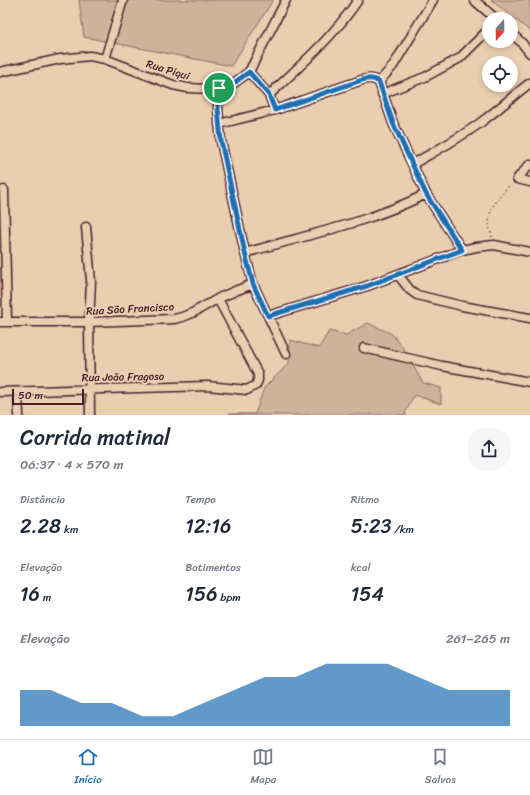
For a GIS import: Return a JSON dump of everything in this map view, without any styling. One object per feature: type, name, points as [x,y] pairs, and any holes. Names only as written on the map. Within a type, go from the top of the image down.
[{"type":"street","points":[[105,59],[123,0]]},
{"type":"street","name":"Rua Piqui","points":[[0,72],[90,56],[105,59],[173,85],[188,88],[219,88],[234,83],[249,72],[286,0]]},
{"type":"street","points":[[269,95],[301,66],[328,37],[358,0]]},
{"type":"street","points":[[379,82],[393,66],[433,0]]},
{"type":"street","points":[[474,0],[488,12]]},
{"type":"street","points":[[382,94],[425,77],[460,58],[482,36]]},
{"type":"street","points":[[518,39],[530,53]]},
{"type":"street","points":[[249,72],[269,95],[275,110]]},
{"type":"street","points":[[219,124],[275,110],[362,80],[369,78],[374,79],[379,82],[393,123],[426,194],[462,250]]},
{"type":"street","points":[[413,164],[467,132],[530,83]]},
{"type":"street","points":[[219,88],[219,124],[221,141],[245,253],[253,284],[286,354]]},
{"type":"street","points":[[530,164],[517,179],[530,182]]},
{"type":"street","points":[[3,322],[4,190]]},
{"type":"street","points":[[245,253],[358,222],[402,206],[426,194]]},
{"type":"street","points":[[86,227],[91,281],[89,322],[90,415]]},
{"type":"street","points":[[268,316],[334,297],[398,275],[462,250],[494,245],[530,252]]},
{"type":"street","points":[[398,275],[410,290],[417,295],[462,306],[530,318]]},
{"type":"street","name":"Rua São Francisco","points":[[3,322],[89,322],[179,318],[194,313],[218,299],[253,284]]},
{"type":"street","name":"Rua João Fragoso","points":[[0,392],[208,386],[247,390],[256,385],[258,374],[218,299]]},
{"type":"street","points":[[364,348],[442,366],[530,382]]},
{"type":"street","points":[[18,392],[19,415]]},
{"type":"path","points":[[494,245],[488,227],[491,211],[496,201],[517,179]]},
{"type":"shaded area","points":[[79,0],[273,0],[231,66],[84,37]]},
{"type":"shaded area","points":[[491,0],[530,0],[530,31],[518,21],[518,12],[506,12]]},
{"type":"shaded area","points":[[368,323],[392,334],[403,348],[423,383],[441,388],[441,404],[414,395],[405,413],[407,415],[229,415],[255,414],[264,388],[289,363],[290,340],[319,348],[329,331],[346,335]]},
{"type":"route","points":[[249,72],[269,95],[275,110],[369,78],[379,82],[387,109],[426,194],[445,226],[462,250],[367,286],[268,316],[253,284],[232,194],[221,141],[218,109],[219,88],[234,83],[249,72]]}]
